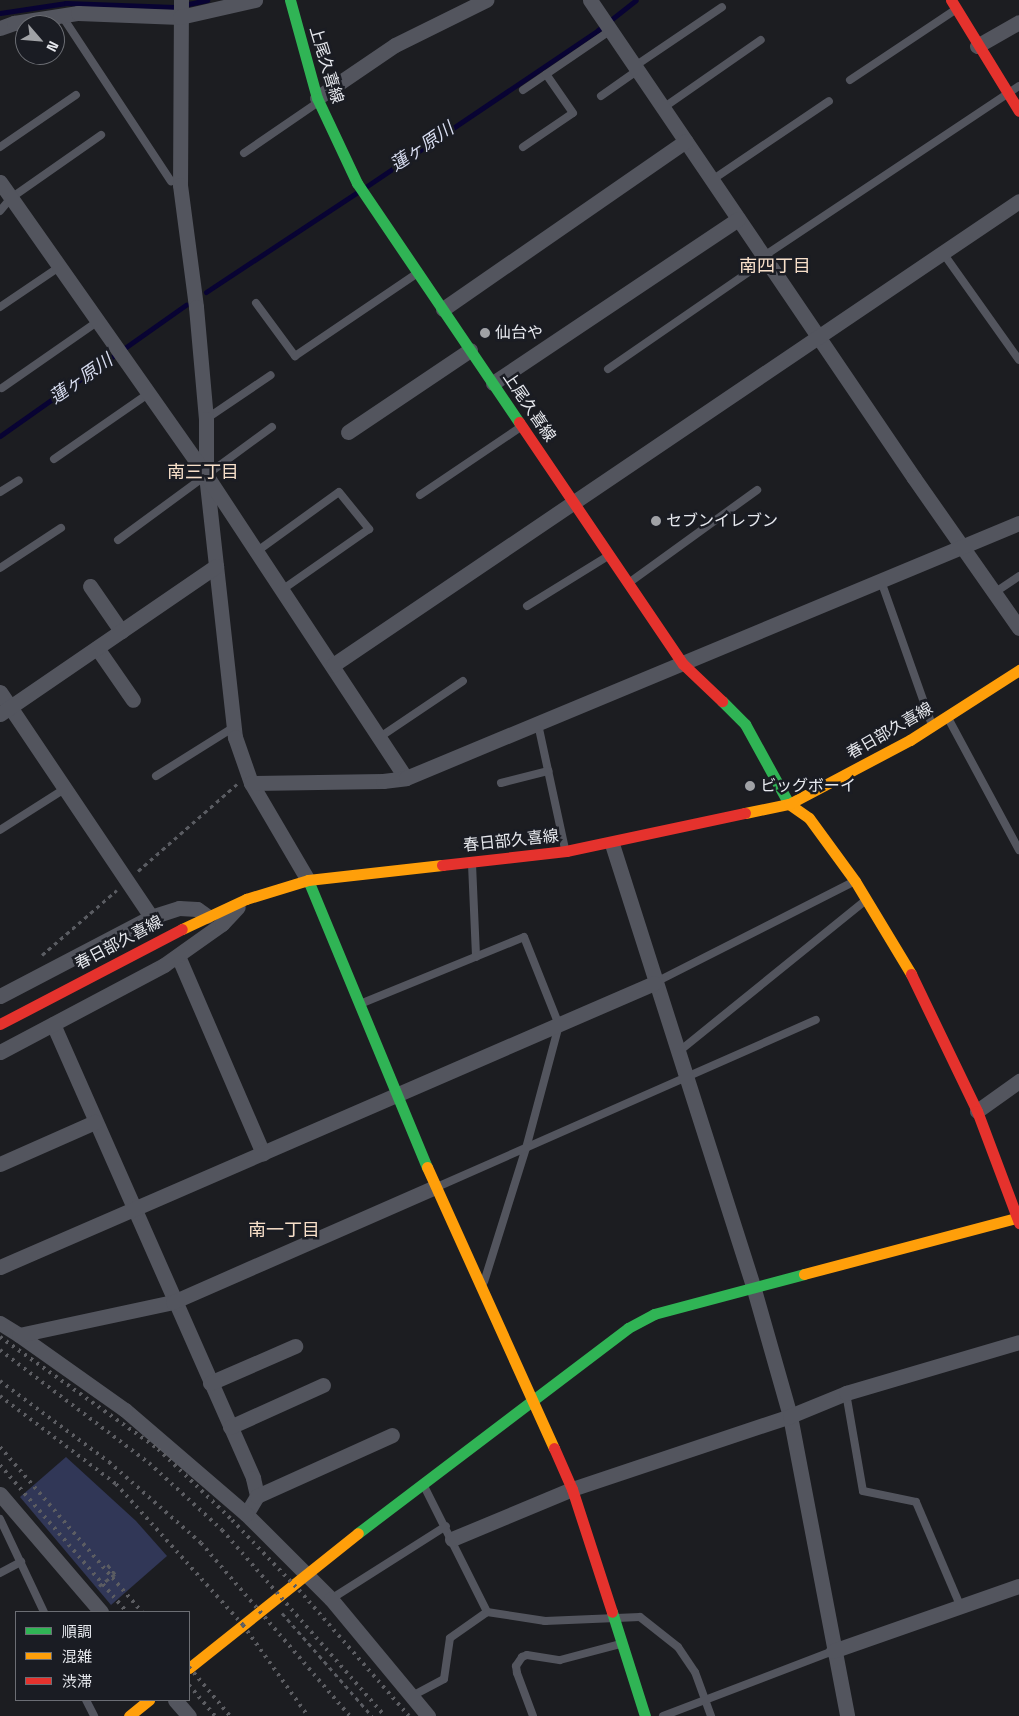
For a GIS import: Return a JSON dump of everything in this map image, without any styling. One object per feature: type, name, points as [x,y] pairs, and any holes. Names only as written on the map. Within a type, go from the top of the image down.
[{"type":"street","points":[[65,16],[181,8],[255,0]]},
{"type":"street","name":"上尾久喜線","points":[[290,0],[318,100],[336,144],[365,196],[683,664],[745,724],[789,804]]},
{"type":"street","points":[[318,100],[394,45],[486,0]]},
{"type":"street","points":[[590,0],[1019,628]]},
{"type":"street","points":[[953,5],[1019,111]]},
{"type":"street","points":[[181,8],[180,185],[196,307],[206,419],[206,475],[234,727],[251,783],[308,880],[360,1004],[395,1095],[572,1489],[645,1716]]},
{"type":"street","points":[[977,46],[1019,22]]},
{"type":"street","points":[[0,28],[15,23]]},
{"type":"street","points":[[442,309],[686,141]]},
{"type":"street","points":[[0,182],[206,475],[406,778]]},
{"type":"street","points":[[333,665],[1019,200]]},
{"type":"street","points":[[493,383],[738,219]]},
{"type":"street","points":[[348,432],[470,350]]},
{"type":"street","points":[[251,783],[384,781],[406,778],[1019,523]]},
{"type":"street","points":[[5,711],[216,566]]},
{"type":"street","points":[[90,586],[121,631]]},
{"type":"street","points":[[97,648],[133,700]]},
{"type":"street","name":"春日部久喜線","points":[[0,1024],[207,916],[246,899],[308,880],[566,851],[612,844],[789,804],[932,726],[1019,670]]},
{"type":"street","points":[[0,692],[5,711],[66,788],[152,917]]},
{"type":"street","points":[[190,1667],[306,1573],[534,1403],[628,1328],[648,1318],[753,1286],[1018,1219],[976,1111],[940,1026],[855,881],[810,818],[789,804]]},
{"type":"street","points":[[612,844],[654,983],[753,1286],[790,1416],[833,1651],[847,1716]]},
{"type":"street","points":[[0,1052],[178,956],[222,924],[246,899]]},
{"type":"street","points":[[0,996],[152,917],[179,908],[197,909],[207,916]]},
{"type":"street","points":[[178,956],[263,1152]]},
{"type":"street","points":[[0,1267],[654,983]]},
{"type":"street","points":[[53,1024],[173,1302],[253,1478],[256,1496]]},
{"type":"street","points":[[976,1111],[1019,1081]]},
{"type":"street","points":[[0,1164],[95,1122]]},
{"type":"street","points":[[19,1335],[173,1302],[435,1187]]},
{"type":"street","points":[[0,1323],[126,1410],[246,1514],[331,1599],[428,1716]]},
{"type":"street","points":[[449,1532],[790,1416],[846,1393],[944,1361],[1019,1342]]},
{"type":"street","points":[[210,1383],[295,1346]]},
{"type":"street","points":[[230,1427],[323,1385]]},
{"type":"street","points":[[246,1514],[256,1496],[392,1435]]},
{"type":"street","points":[[0,1494],[101,1611]]},
{"type":"street","points":[[833,1651],[960,1605],[1019,1586]]},
{"type":"street","points":[[129,1716],[148,1701]]},
{"type":"street","points":[[176,1701],[189,1716]]},
{"type":"lane","points":[[850,80],[953,5]]},
{"type":"lane","points":[[601,96],[636,68],[722,7]]},
{"type":"lane","points":[[65,22],[171,180]]},
{"type":"lane","points":[[523,90],[611,30]]},
{"type":"lane","points":[[664,108],[761,40]]},
{"type":"lane","points":[[523,147],[573,113],[546,74]]},
{"type":"lane","points":[[608,369],[765,258],[1007,92],[1019,86]]},
{"type":"lane","points":[[0,148],[76,95]]},
{"type":"lane","points":[[244,152],[318,100]]},
{"type":"lane","points":[[712,180],[829,101]]},
{"type":"lane","points":[[0,211],[11,198],[102,134]]},
{"type":"lane","points":[[943,253],[1019,360]]},
{"type":"lane","points":[[0,307],[59,267]]},
{"type":"lane","points":[[256,303],[295,356],[418,273]]},
{"type":"lane","points":[[2,388],[97,322]]},
{"type":"lane","points":[[206,419],[271,375]]},
{"type":"lane","points":[[54,459],[148,394]]},
{"type":"lane","points":[[420,495],[522,426]]},
{"type":"lane","points":[[118,540],[272,427]]},
{"type":"lane","points":[[0,492],[19,480]]},
{"type":"lane","points":[[629,583],[757,490]]},
{"type":"lane","points":[[256,552],[339,492],[369,529],[282,590]]},
{"type":"lane","points":[[0,568],[61,528]]},
{"type":"lane","points":[[527,606],[610,555]]},
{"type":"lane","points":[[994,593],[1019,576]]},
{"type":"lane","points":[[881,581],[932,726]]},
{"type":"lane","points":[[380,737],[463,681]]},
{"type":"lane","points":[[948,716],[1019,850]]},
{"type":"lane","points":[[538,724],[566,851]]},
{"type":"lane","points":[[156,776],[234,727]]},
{"type":"lane","points":[[501,782],[548,771]]},
{"type":"lane","points":[[0,830],[66,788]]},
{"type":"lane","points":[[472,862],[476,957]]},
{"type":"lane","points":[[654,983],[855,881]]},
{"type":"lane","points":[[677,1053],[867,899]]},
{"type":"lane","points":[[360,1004],[524,937],[559,1024],[526,1148],[481,1289]]},
{"type":"lane","points":[[435,1187],[816,1020]]},
{"type":"lane","points":[[846,1393],[863,1491],[916,1502],[960,1605]]},
{"type":"lane","points":[[424,1486],[449,1532],[487,1612]]},
{"type":"lane","points":[[0,1519],[44,1611]]},
{"type":"lane","points":[[331,1599],[449,1532]]},
{"type":"lane","points":[[0,1573],[21,1562]]},
{"type":"lane","points":[[412,1696],[444,1679],[450,1638],[487,1612],[545,1621],[640,1617],[678,1647],[696,1672],[711,1716]]},
{"type":"lane","points":[[533,1716],[517,1673],[516,1666],[522,1657],[573,1658],[623,1643]]},
{"type":"lane","points":[[663,1716],[833,1651]]},
{"type":"lane","points":[[86,1701],[94,1716]]},
{"type":"path","points":[[87,1595],[115,1574],[107,1564]]},
{"type":"path","points":[[278,1607],[372,1716]]},
{"type":"shaded area","points":[[66,1457],[136,1521],[167,1556],[111,1605],[20,1497]]},
{"type":"waterway","points":[[0,13],[66,3],[174,7],[207,0]]},
{"type":"waterway","name":"蓮ヶ原川","points":[[367,186],[598,30],[636,0]]},
{"type":"waterway","name":"蓮ヶ原川","points":[[206,292],[356,193]]},
{"type":"waterway","name":"蓮ヶ原川","points":[[0,436],[186,305]]},
{"type":"railway","points":[[0,1337],[158,1449],[232,1520],[299,1590],[409,1716]]},
{"type":"railway","points":[[0,1350],[149,1463],[222,1530],[385,1716]]},
{"type":"railway","points":[[0,1381],[109,1462],[201,1543],[350,1716]]},
{"type":"railway","points":[[0,1396],[116,1484],[243,1625],[308,1716]]},
{"type":"railway","points":[[0,1447],[141,1611]]},
{"type":"railway","points":[[0,1465],[126,1611]]},
{"type":"railway","points":[[190,1668],[230,1716]]},
{"type":"railway","points":[[190,1686],[215,1716]]},
{"type":"traffic: fast","points":[[290,0],[317,98],[357,183],[519,422]]},
{"type":"traffic: fast","points":[[722,701],[745,724],[789,804]]},
{"type":"traffic: fast","points":[[308,880],[427,1167]]},
{"type":"traffic: fast","points":[[358,1533],[628,1328],[654,1314],[804,1274]]},
{"type":"traffic: fast","points":[[612,1612],[645,1716]]},
{"type":"traffic: slow","points":[[745,813],[789,804],[910,740],[1019,670]]},
{"type":"traffic: slow","points":[[789,804],[809,818],[855,881],[911,974]]},
{"type":"traffic: slow","points":[[182,929],[246,899],[308,880],[442,865]]},
{"type":"traffic: slow","points":[[427,1167],[554,1448]]},
{"type":"traffic: slow","points":[[804,1274],[1019,1217]]},
{"type":"traffic: slow","points":[[190,1667],[358,1533]]},
{"type":"traffic: slow","points":[[129,1716],[148,1701]]},
{"type":"traffic: jam","points":[[951,0],[1019,111]]},
{"type":"traffic: jam","points":[[519,422],[683,664],[722,701]]},
{"type":"traffic: jam","points":[[442,865],[566,851],[745,813]]},
{"type":"traffic: jam","points":[[0,1024],[182,929]]},
{"type":"traffic: jam","points":[[911,974],[977,1111],[1019,1223]]},
{"type":"traffic: jam","points":[[554,1448],[572,1489],[612,1612]]},
{"type":"place","name":"仙台や","points":[[485,333]]},
{"type":"place","name":"セブンイレブン","points":[[656,521]]},
{"type":"place","name":"ビッグボーイ","points":[[750,786]]},
{"type":"district","name":"南四丁目","points":[[775,266]]},
{"type":"district","name":"南三丁目","points":[[203,472]]},
{"type":"district","name":"南一丁目","points":[[284,1230]]}]
